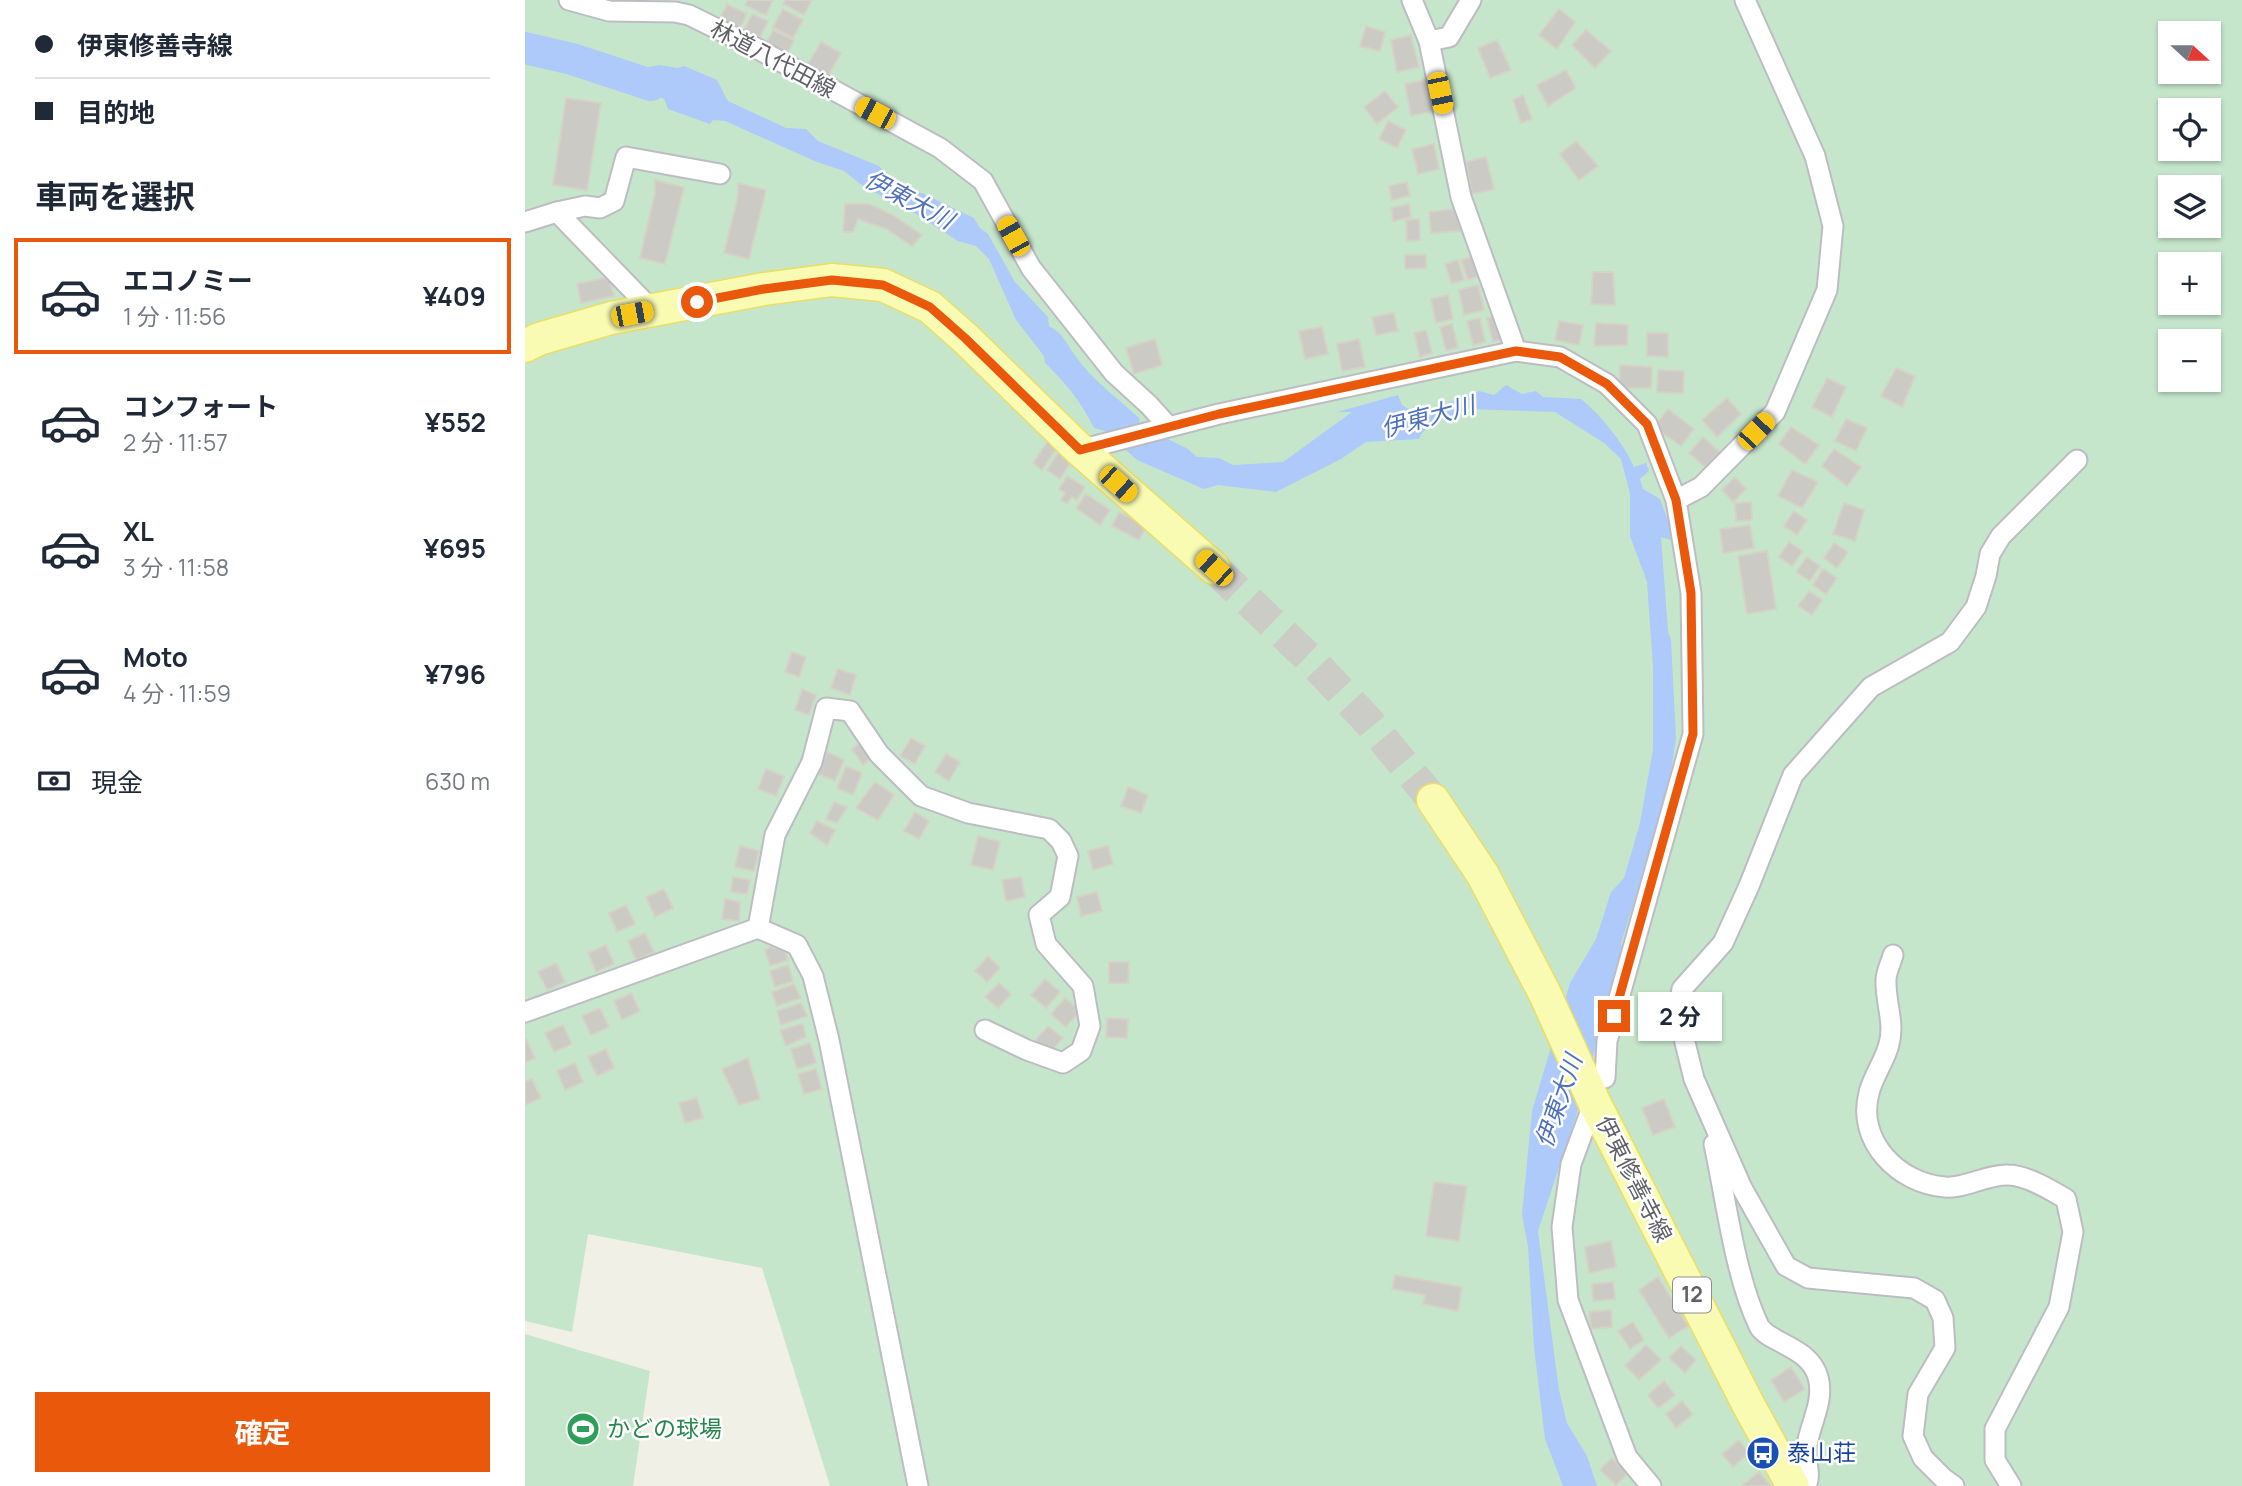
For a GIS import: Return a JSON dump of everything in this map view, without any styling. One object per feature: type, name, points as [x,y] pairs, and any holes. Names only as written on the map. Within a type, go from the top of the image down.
[{"type":"main road","points":[[525,346],[611,318],[764,289],[832,280],[883,285],[930,307],[1080,450],[1214,568]]},
{"type":"main road","name":"伊東修善寺線","points":[[1433,800],[1483,875],[1594,1086],[1743,1394],[1793,1486]]},
{"type":"street","name":"林道八代田線","points":[[569,0],[609,11],[675,12],[689,15],[756,48],[940,148],[968,167],[983,181],[1039,278],[1114,373],[1168,426]]},
{"type":"street","points":[[1412,0],[1429,41],[1461,197],[1516,351]]},
{"type":"street","points":[[1429,41],[1449,37],[1471,0]]},
{"type":"street","points":[[1676,500],[1701,487],[1775,412],[1827,289],[1833,226],[1815,156],[1745,0]]},
{"type":"street","points":[[525,222],[585,206],[600,208],[614,201],[626,157],[720,174]]},
{"type":"street","points":[[557,212],[652,310]]},
{"type":"street","points":[[1080,450],[1168,426],[1516,351],[1560,357],[1607,384],[1647,424],[1676,500],[1691,593],[1693,734],[1571,1164],[1562,1227],[1568,1300],[1627,1457],[1651,1486]]},
{"type":"street","points":[[1954,1486],[1923,1458],[1913,1436],[1918,1395],[1945,1348],[1943,1318],[1935,1300],[1914,1289],[1808,1278],[1786,1266],[1742,1188],[1694,1079],[1678,1014],[1682,989],[1723,943],[1793,775],[1871,687],[1949,642],[1976,607],[1990,554],[2001,536],[2077,460]]},
{"type":"street","points":[[758,928],[775,835],[812,762],[827,708],[849,710],[880,754],[921,796],[968,813],[1049,829],[1061,841],[1068,856],[1060,897],[1039,915],[1046,944],[1083,986],[1090,1026],[1081,1051],[1063,1063],[985,1030]]},
{"type":"street","points":[[525,1012],[758,928],[797,944],[813,976],[829,1040],[918,1486]]},
{"type":"street","points":[[1893,955],[1886,980],[1891,1011],[1890,1042],[1868,1093],[1867,1110],[1872,1139],[1882,1156],[1897,1169],[1917,1180],[1946,1188],[2009,1175],[2046,1187],[2066,1199],[2069,1210],[2073,1232],[2059,1307],[1994,1429],[1995,1460],[2011,1486]]},
{"type":"street","points":[[1716,1126],[1714,1144],[1744,1286],[1761,1329],[1803,1354],[1818,1374],[1820,1395],[1806,1451],[1810,1478],[1806,1486]]},
{"type":"green space","points":[[525,0],[2242,0],[2242,1486],[830,1486],[762,1268],[588,1234],[572,1332],[525,1321]]},
{"type":"green space","name":"かどの球場","points":[[525,1334],[650,1371],[633,1486],[525,1486]]},
{"type":"water","points":[[659,65],[678,68],[684,66],[717,80],[728,101],[786,128],[806,129],[818,141],[879,166],[897,184],[974,218],[988,234],[1015,282],[1048,317],[1049,326],[1062,336],[1091,375],[1139,418],[1140,425],[1188,449],[1197,457],[1219,458],[1233,465],[1283,462],[1352,412],[1337,412],[1398,395],[1402,405],[1420,416],[1479,391],[1494,395],[1506,385],[1522,394],[1536,391],[1543,397],[1581,399],[1611,430],[1634,467],[1646,463],[1649,471],[1640,479],[1643,489],[1660,499],[1670,526],[1671,540],[1661,537],[1668,631],[1671,640],[1676,738],[1667,798],[1621,943],[1622,955],[1575,1119],[1538,1231],[1559,1390],[1567,1423],[1587,1456],[1597,1486],[1563,1486],[1545,1439],[1534,1347],[1528,1247],[1522,1214],[1532,1111],[1570,983],[1596,939],[1611,892],[1624,878],[1640,823],[1653,749],[1653,667],[1647,582],[1630,536],[1630,494],[1621,459],[1604,443],[1555,412],[1469,409],[1436,421],[1419,439],[1366,442],[1341,459],[1276,492],[1218,485],[1204,489],[1137,460],[1105,431],[1094,428],[1078,401],[1045,363],[1044,356],[1016,320],[989,259],[976,246],[958,241],[911,211],[864,187],[844,171],[817,162],[725,121],[713,120],[710,124],[668,109],[664,99],[638,84],[605,72]]},
{"type":"building","points":[[748,0],[773,0],[766,15],[745,5]]},
{"type":"building","points":[[786,0],[812,0],[804,15],[783,4]]},
{"type":"building","points":[[727,4],[747,14],[739,30],[719,20]]},
{"type":"building","points":[[783,9],[803,20],[793,38],[773,27]]},
{"type":"building","points":[[1559,9],[1575,22],[1557,49],[1539,35]]},
{"type":"building","points":[[752,14],[768,21],[758,42],[742,34]]},
{"type":"building","points":[[1366,26],[1385,32],[1380,51],[1360,46]]},
{"type":"building","points":[[773,30],[794,40],[786,56],[765,46]]},
{"type":"building","points":[[1586,30],[1611,51],[1595,68],[1572,45]]},
{"type":"building","points":[[1411,35],[1419,67],[1397,72],[1391,40]]},
{"type":"building","points":[[1497,40],[1511,70],[1490,78],[1478,48]]},
{"type":"building","points":[[821,42],[841,53],[827,78],[807,66]]},
{"type":"building","points":[[1566,70],[1576,88],[1548,106],[1537,85]]},
{"type":"building","points":[[1425,80],[1434,111],[1411,116],[1405,84]]},
{"type":"building","points":[[1385,91],[1398,107],[1377,124],[1364,107]]},
{"type":"building","points":[[1523,95],[1532,119],[1521,123],[1513,100]]},
{"type":"building","points":[[566,98],[601,103],[587,190],[553,185]]},
{"type":"building","points":[[1388,121],[1406,130],[1397,148],[1379,139]]},
{"type":"building","points":[[1576,141],[1598,166],[1579,180],[1560,154]]},
{"type":"building","points":[[1434,144],[1439,169],[1418,174],[1412,149]]},
{"type":"building","points":[[1486,157],[1494,189],[1472,194],[1466,162]]},
{"type":"building","points":[[655,180],[684,187],[665,264],[640,258],[655,193]]},
{"type":"building","points":[[1407,182],[1410,196],[1392,200],[1389,186]]},
{"type":"building","points":[[738,183],[766,190],[749,259],[724,253],[738,196]]},
{"type":"building","points":[[845,204],[869,204],[893,215],[922,235],[912,246],[886,229],[858,219],[853,232],[843,232]]},
{"type":"building","points":[[1409,204],[1411,217],[1393,221],[1391,208]]},
{"type":"building","points":[[1461,208],[1463,231],[1431,233],[1429,212]]},
{"type":"building","points":[[1419,219],[1420,240],[1407,241],[1406,220]]},
{"type":"building","points":[[1405,255],[1426,255],[1426,268],[1405,269]]},
{"type":"building","points":[[1474,256],[1480,276],[1468,280],[1461,260]]},
{"type":"building","points":[[1458,260],[1464,280],[1452,284],[1445,264]]},
{"type":"building","points":[[1593,272],[1613,272],[1615,305],[1591,304]]},
{"type":"building","points":[[609,277],[614,296],[581,303],[577,284]]},
{"type":"building","points":[[1478,285],[1484,310],[1464,315],[1459,290]]},
{"type":"building","points":[[1448,295],[1453,319],[1436,323],[1431,299]]},
{"type":"building","points":[[1394,313],[1398,331],[1376,335],[1372,317]]},
{"type":"building","points":[[1499,315],[1505,338],[1493,342],[1487,318]]},
{"type":"building","points":[[1480,318],[1485,342],[1473,345],[1467,321]]},
{"type":"building","points":[[1559,321],[1583,325],[1579,345],[1555,340]]},
{"type":"building","points":[[1596,323],[1628,325],[1627,345],[1594,346]]},
{"type":"building","points":[[1452,324],[1458,347],[1446,351],[1440,327]]},
{"type":"building","points":[[1322,327],[1328,354],[1305,359],[1299,331]]},
{"type":"building","points":[[1426,330],[1432,353],[1420,357],[1414,333]]},
{"type":"building","points":[[1647,333],[1668,333],[1668,357],[1647,356]]},
{"type":"building","points":[[1155,339],[1162,365],[1134,374],[1126,348]]},
{"type":"building","points":[[1359,339],[1365,367],[1342,371],[1337,344]]},
{"type":"building","points":[[1620,365],[1652,367],[1651,388],[1619,388]]},
{"type":"building","points":[[1896,368],[1915,376],[1902,407],[1881,396]]},
{"type":"building","points":[[1658,370],[1684,371],[1683,393],[1657,392]]},
{"type":"building","points":[[1827,378],[1846,387],[1832,417],[1812,407]]},
{"type":"building","points":[[1727,398],[1741,414],[1717,437],[1702,420]]},
{"type":"building","points":[[1668,409],[1694,429],[1681,446],[1654,427]]},
{"type":"building","points":[[1846,419],[1867,428],[1856,451],[1835,441]]},
{"type":"building","points":[[1791,427],[1819,445],[1805,464],[1779,444]]},
{"type":"building","points":[[1703,437],[1721,453],[1706,468],[1689,453]]},
{"type":"building","points":[[1049,440],[1058,446],[1042,470],[1033,463]]},
{"type":"building","points":[[1834,449],[1861,467],[1847,486],[1822,466]]},
{"type":"building","points":[[1060,450],[1073,458],[1060,479],[1047,470]]},
{"type":"building","points":[[1792,470],[1818,482],[1802,508],[1778,496]]},
{"type":"building","points":[[1067,476],[1085,487],[1077,500],[1072,497],[1067,504],[1061,500],[1065,493],[1059,489]]},
{"type":"building","points":[[1735,477],[1746,489],[1733,502],[1722,490]]},
{"type":"building","points":[[1086,494],[1110,510],[1100,525],[1076,508]]},
{"type":"building","points":[[1751,502],[1752,520],[1736,521],[1735,503]]},
{"type":"building","points":[[1844,503],[1864,510],[1855,541],[1833,534]]},
{"type":"building","points":[[1794,511],[1807,520],[1797,535],[1784,526]]},
{"type":"building","points":[[1119,512],[1147,525],[1139,540],[1112,526]]},
{"type":"building","points":[[1750,525],[1754,548],[1723,553],[1720,529]]},
{"type":"building","points":[[1789,542],[1803,551],[1792,566],[1779,557]]},
{"type":"building","points":[[1834,543],[1848,552],[1837,568],[1824,558]]},
{"type":"building","points":[[1767,551],[1776,609],[1747,614],[1738,556]]},
{"type":"building","points":[[1807,557],[1820,566],[1810,581],[1796,572]]},
{"type":"building","points":[[1823,569],[1837,578],[1826,594],[1813,585]]},
{"type":"building","points":[[1809,591],[1822,600],[1812,615],[1798,606]]},
{"type":"building","points":[[792,652],[806,657],[799,677],[785,672]]},
{"type":"building","points":[[838,669],[856,675],[850,695],[831,688]]},
{"type":"building","points":[[802,689],[816,695],[809,715],[795,710]]},
{"type":"building","points":[[911,738],[925,746],[915,764],[900,756]]},
{"type":"building","points":[[860,743],[871,758],[863,765],[852,749]]},
{"type":"building","points":[[827,752],[844,760],[835,781],[818,774]]},
{"type":"building","points":[[946,754],[960,762],[949,781],[935,772]]},
{"type":"building","points":[[846,766],[862,773],[853,795],[837,788]]},
{"type":"building","points":[[766,769],[784,776],[776,796],[758,789]]},
{"type":"building","points":[[875,782],[894,795],[878,820],[856,808]]},
{"type":"building","points":[[1128,787],[1148,795],[1141,813],[1121,806]]},
{"type":"building","points":[[834,802],[847,807],[837,823],[826,819]]},
{"type":"building","points":[[915,812],[929,821],[919,839],[904,831]]},
{"type":"building","points":[[817,821],[835,830],[827,845],[810,833]]},
{"type":"building","points":[[978,836],[1000,842],[993,870],[971,865]]},
{"type":"building","points":[[740,846],[759,851],[754,871],[735,867]]},
{"type":"building","points":[[1108,846],[1113,864],[1093,870],[1088,851]]},
{"type":"building","points":[[733,877],[750,880],[747,894],[731,892]]},
{"type":"building","points":[[1021,877],[1025,897],[1006,901],[1002,880]]},
{"type":"building","points":[[664,889],[673,908],[655,917],[646,897]]},
{"type":"building","points":[[1097,892],[1102,911],[1081,916],[1077,897]]},
{"type":"building","points":[[725,899],[740,902],[739,921],[722,919]]},
{"type":"building","points":[[626,905],[635,924],[617,932],[609,913]]},
{"type":"building","points":[[645,933],[654,952],[636,960],[628,941]]},
{"type":"building","points":[[606,945],[614,964],[596,972],[588,953]]},
{"type":"building","points":[[770,947],[785,951],[788,960],[770,966],[765,950]]},
{"type":"building","points":[[988,956],[1000,968],[987,982],[975,971]]},
{"type":"building","points":[[1109,962],[1129,962],[1128,983],[1109,983]]},
{"type":"building","points":[[556,963],[565,982],[547,990],[538,972]]},
{"type":"building","points":[[788,965],[793,981],[775,987],[770,971]]},
{"type":"building","points":[[1045,979],[1060,992],[1046,1008],[1031,995]]},
{"type":"building","points":[[999,983],[1011,994],[998,1008],[985,997]]},
{"type":"building","points":[[794,984],[801,998],[777,1006],[772,992]]},
{"type":"building","points":[[631,993],[640,1011],[622,1020],[614,1001]]},
{"type":"building","points":[[1065,998],[1080,1011],[1066,1027],[1051,1014]]},
{"type":"building","points":[[801,1003],[807,1016],[781,1025],[777,1011]]},
{"type":"building","points":[[600,1008],[609,1027],[591,1035],[582,1016]]},
{"type":"building","points":[[1107,1018],[1128,1019],[1127,1038],[1106,1037]]},
{"type":"building","points":[[803,1024],[806,1037],[786,1046],[780,1030]]},
{"type":"building","points":[[563,1025],[572,1044],[554,1052],[545,1033]]},
{"type":"building","points":[[1048,1026],[1063,1038],[1049,1054],[1035,1041]]},
{"type":"building","points":[[525,1040],[535,1058],[525,1063]]},
{"type":"building","points":[[810,1043],[816,1063],[797,1069],[791,1049]]},
{"type":"building","points":[[606,1049],[614,1068],[597,1076],[588,1057]]},
{"type":"building","points":[[748,1058],[760,1099],[739,1105],[722,1069]]},
{"type":"building","points":[[575,1063],[583,1082],[565,1090],[557,1071]]},
{"type":"building","points":[[816,1069],[822,1089],[804,1094],[798,1074]]},
{"type":"building","points":[[532,1079],[541,1098],[525,1105],[525,1082]]},
{"type":"building","points":[[697,1098],[703,1118],[685,1123],[679,1103]]},
{"type":"building","points":[[1664,1099],[1675,1127],[1653,1135],[1642,1108]]},
{"type":"building","points":[[1434,1182],[1467,1186],[1459,1241],[1426,1236]]},
{"type":"building","points":[[1611,1241],[1616,1267],[1589,1273],[1585,1247]]},
{"type":"building","points":[[1395,1275],[1462,1287],[1458,1311],[1423,1304],[1425,1295],[1392,1289]]},
{"type":"building","points":[[1658,1277],[1688,1326],[1669,1338],[1639,1290]]},
{"type":"building","points":[[1613,1282],[1615,1299],[1593,1301],[1592,1284]]},
{"type":"building","points":[[1611,1310],[1612,1327],[1591,1329],[1589,1312]]},
{"type":"building","points":[[1633,1322],[1644,1340],[1630,1349],[1618,1331]]},
{"type":"building","points":[[1646,1345],[1661,1360],[1639,1380],[1625,1365]]},
{"type":"building","points":[[1681,1346],[1696,1360],[1685,1373],[1669,1358]]},
{"type":"building","points":[[1791,1367],[1805,1389],[1784,1402],[1771,1380]]},
{"type":"building","points":[[1664,1381],[1675,1395],[1658,1408],[1648,1395]]},
{"type":"building","points":[[1682,1401],[1693,1414],[1676,1428],[1666,1414]]},
{"type":"building","points":[[1739,1440],[1749,1453],[1733,1467],[1722,1454]]},
{"type":"building","points":[[1612,1458],[1628,1473],[1616,1485],[1600,1470]]},
{"type":"building","points":[[1759,1472],[1771,1486],[1741,1486]]},
{"type":"waterway","name":"伊東大川","points":[[525,48],[572,59],[651,85]]},
{"type":"tunnel","points":[[1214,568],[1311,660],[1369,722],[1433,800]]},
{"type":"place","name":"かどの球場","points":[[583,1429]]},
{"type":"place","name":"泰山荘","points":[[1763,1453]]},
{"type":"route","points":[[697,302],[832,280],[883,285],[930,307],[1080,450],[1219,414],[1516,351],[1560,357],[1607,384],[1647,424],[1676,500],[1691,593],[1693,667],[1693,734],[1614,1016]]}]
